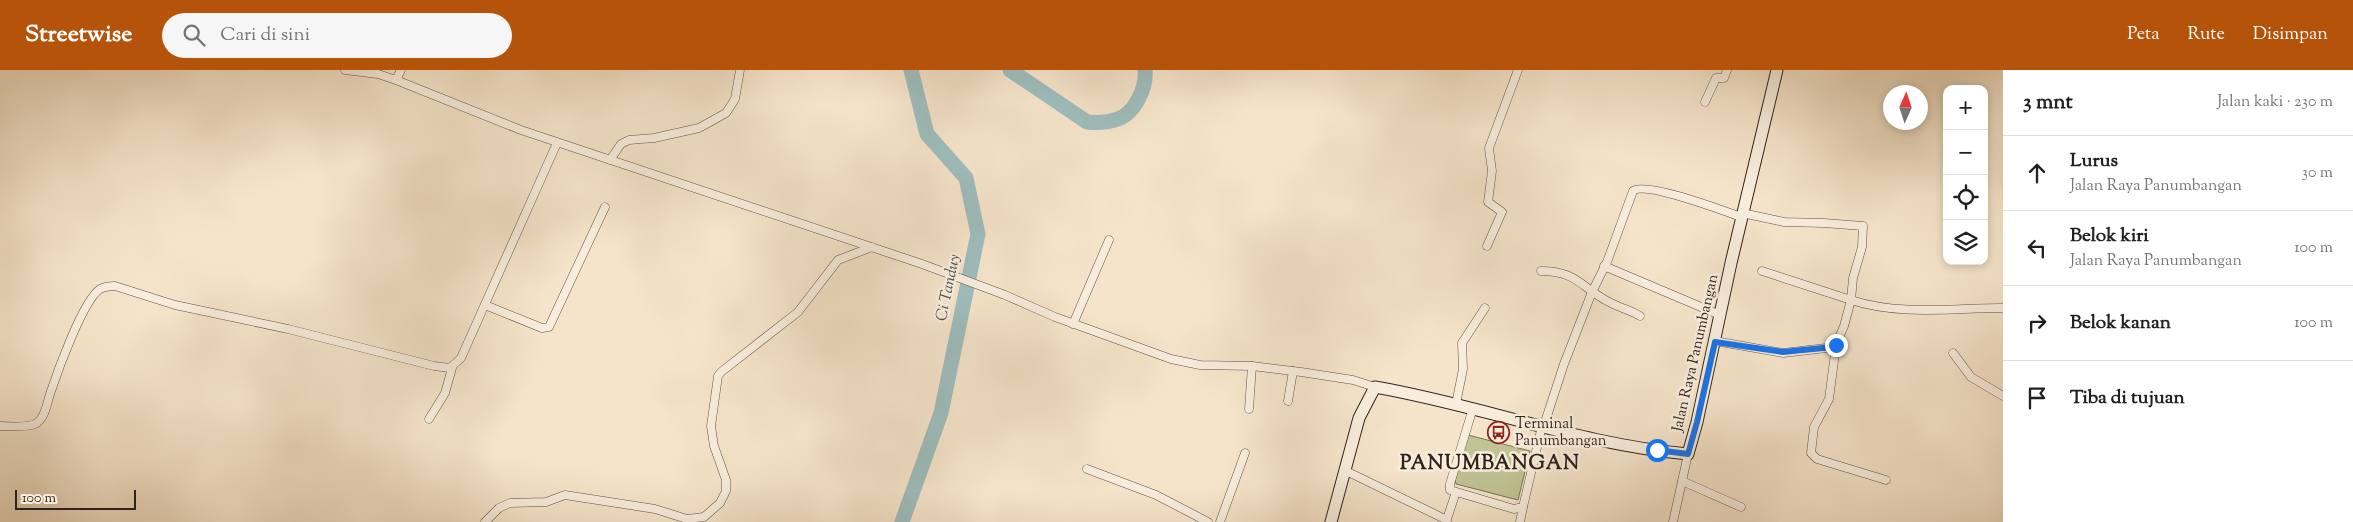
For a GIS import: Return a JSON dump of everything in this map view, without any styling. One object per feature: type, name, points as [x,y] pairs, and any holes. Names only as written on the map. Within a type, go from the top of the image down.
[{"type":"main road","name":"Jalan Raya Panumbangan","points":[[1375,387],[1392,388],[1542,426],[1631,446],[1688,454],[1697,422],[1742,215],[1777,70]]},
{"type":"main road","points":[[1331,522],[1358,418],[1375,387]]},
{"type":"street","points":[[345,70],[378,74],[396,80],[557,143],[922,264],[1005,295],[1073,324],[1184,363],[1252,366],[1293,371],[1354,380],[1375,387]]},
{"type":"street","points":[[396,80],[401,70]]},
{"type":"street","points":[[610,160],[621,144],[629,140],[654,138],[699,128],[726,113],[735,98],[740,70]]},
{"type":"street","points":[[1487,246],[1502,213],[1501,210],[1488,202],[1492,171],[1489,148],[1518,70]]},
{"type":"street","points":[[1705,102],[1716,78],[1724,78],[1728,70]]},
{"type":"street","points":[[430,419],[445,393],[452,368],[461,358],[557,143]]},
{"type":"street","points":[[1520,522],[1542,426],[1631,195],[1635,189],[1651,190],[1705,203],[1742,215],[1784,222],[1862,226],[1862,246],[1853,278],[1851,300],[1836,346],[1829,399],[1814,427],[1811,453],[1818,459],[1886,480]]},
{"type":"street","points":[[485,305],[542,328],[549,327],[605,207]]},
{"type":"street","points":[[1073,324],[1109,240]]},
{"type":"street","points":[[485,522],[499,508],[510,503],[546,502],[565,495],[655,509],[687,519],[704,517],[720,503],[726,491],[726,480],[714,446],[711,426],[718,376],[798,312],[838,260],[872,247]]},
{"type":"street","points":[[1604,266],[1720,315]]},
{"type":"street","points":[[1541,271],[1560,272],[1570,276],[1609,302],[1640,316]]},
{"type":"street","points":[[1762,271],[1874,307],[1896,310],[2003,308]]},
{"type":"street","points":[[0,426],[32,425],[39,420],[46,410],[67,349],[88,303],[100,289],[115,286],[175,305],[288,329],[434,366],[452,368]]},
{"type":"street","points":[[1456,404],[1463,368],[1462,344],[1485,308]]},
{"type":"street","points":[[1715,342],[1783,352],[1836,346]]},
{"type":"street","points":[[1953,353],[1971,377],[2003,396]]},
{"type":"street","points":[[1249,409],[1252,366]]},
{"type":"street","points":[[1288,401],[1293,371]]},
{"type":"street","points":[[1473,408],[1450,490],[1514,509],[1523,507]]},
{"type":"street","points":[[1220,522],[1245,453]]},
{"type":"street","points":[[1672,522],[1688,454]]},
{"type":"street","points":[[1087,469],[1156,495],[1208,522]]},
{"type":"street","points":[[1344,470],[1447,521],[1456,492]]},
{"type":"street","points":[[1682,481],[1741,507]]},
{"type":"green space","points":[[1468,435],[1530,451],[1518,500],[1456,484],[1455,479]]},
{"type":"waterway","name":"Ci Tanduy","points":[[902,522],[941,413],[978,234],[966,178],[927,134],[911,70]]},
{"type":"waterway","name":"Ci Tanduy","points":[[1010,70],[1087,122],[1098,123],[1118,119],[1130,111],[1139,99],[1142,91],[1145,70]]},
{"type":"place","name":"Terminal Panumbangan","points":[[1499,433]]},
{"type":"district","name":"PANUMBANGAN","points":[[1490,464]]},
{"type":"route","points":[[1657,450],[1688,454],[1715,342],[1745,345],[1772,352],[1835,347],[1836,345]]}]
